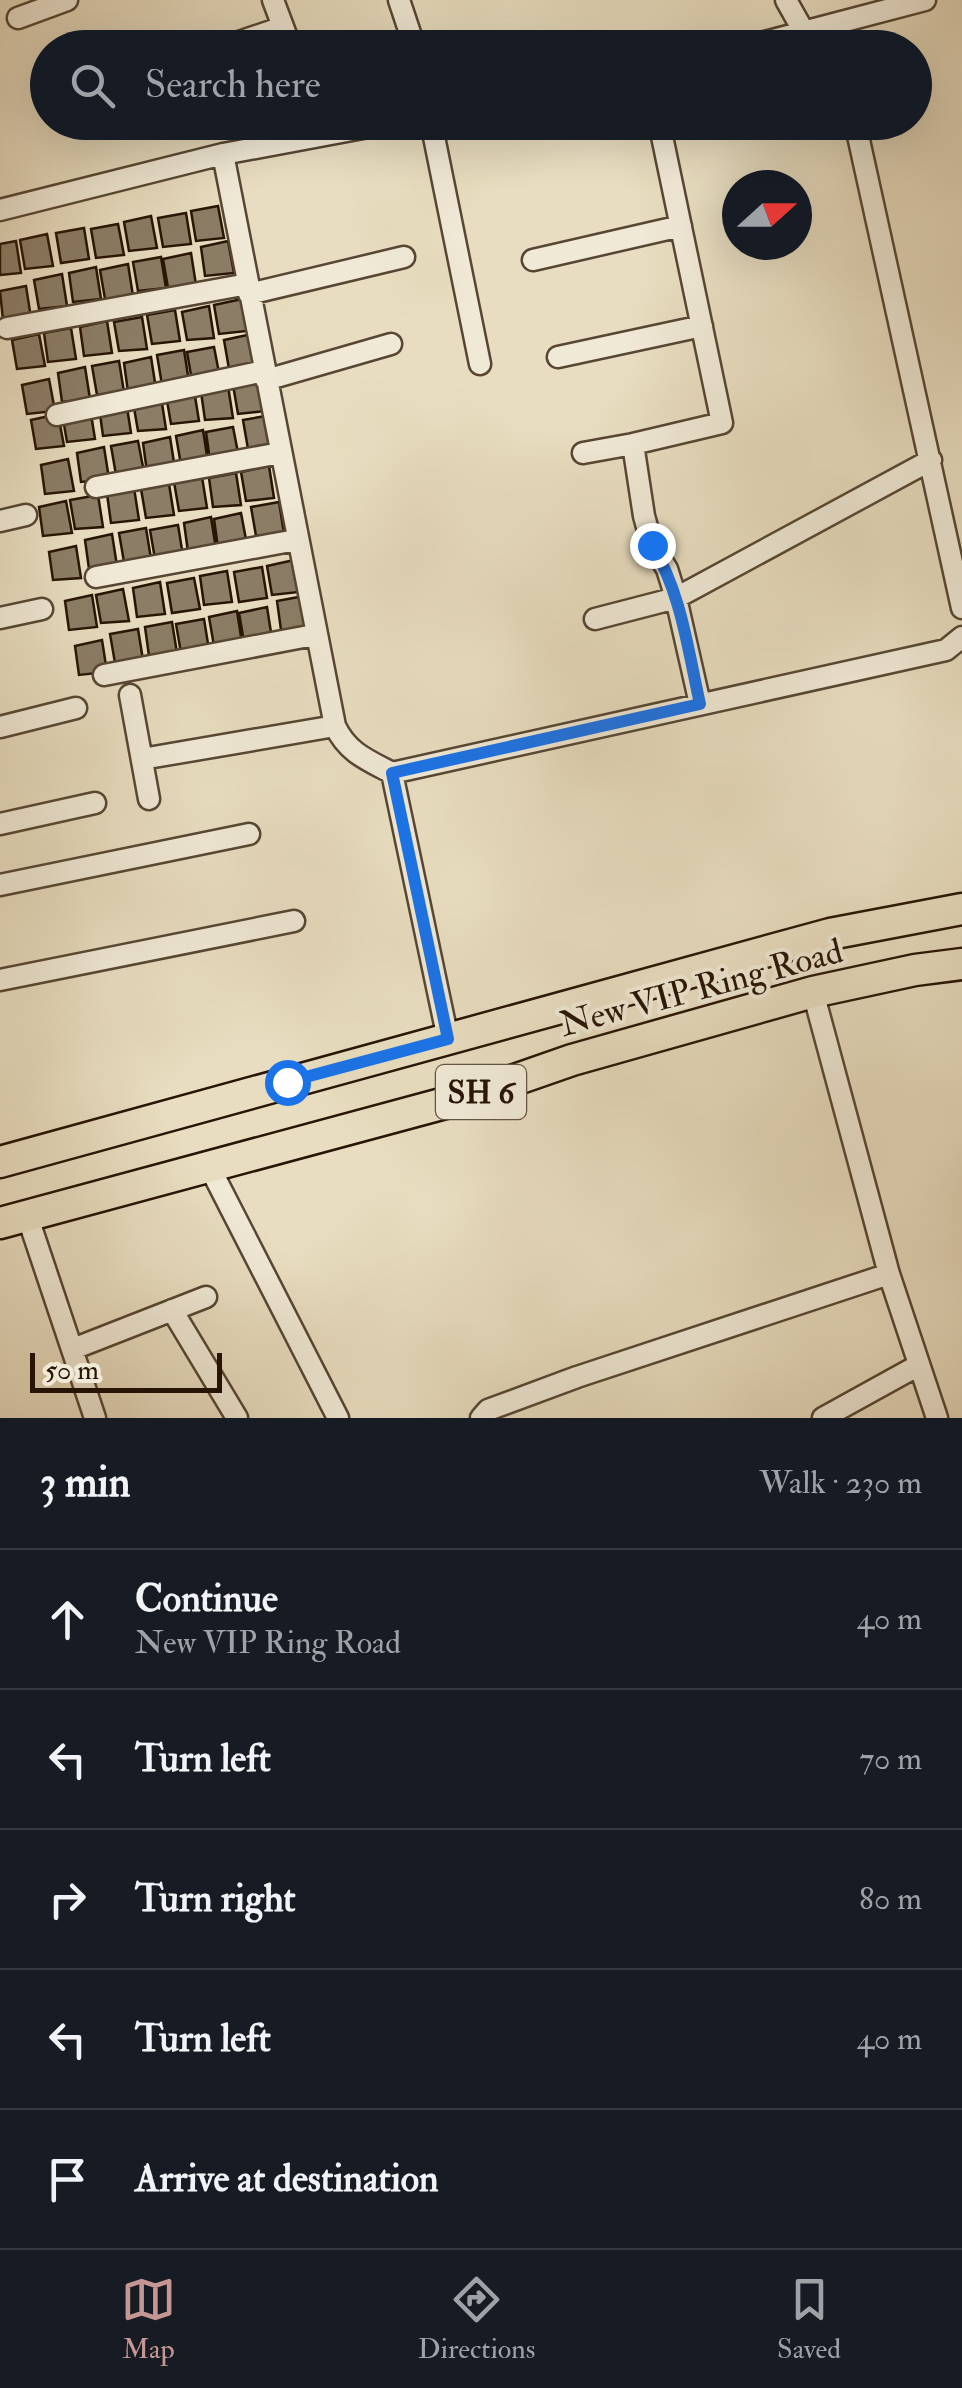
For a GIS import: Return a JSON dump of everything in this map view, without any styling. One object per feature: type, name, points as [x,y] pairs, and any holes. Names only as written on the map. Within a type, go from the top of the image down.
[{"type":"main road","name":"New VIP Ring Road","points":[[0,1162],[844,931],[962,909]]},
{"type":"main road","name":"New VIP Ring Road","points":[[14,1219],[460,1098],[572,1060],[813,992],[962,964]]},
{"type":"street","points":[[18,18],[67,0]]},
{"type":"street","points":[[273,0],[284,30]]},
{"type":"street","points":[[399,0],[409,30]]},
{"type":"street","points":[[786,0],[803,30]]},
{"type":"street","points":[[811,30],[898,4],[925,0]]},
{"type":"street","points":[[832,24],[834,30]]},
{"type":"street","points":[[274,30],[283,27]]},
{"type":"street","points":[[0,210],[280,140]]},
{"type":"street","points":[[435,140],[480,364]]},
{"type":"street","points":[[583,453],[722,423],[663,140]]},
{"type":"street","points":[[859,140],[962,608]]},
{"type":"street","points":[[222,154],[334,726],[342,742],[354,753],[392,773],[946,650],[962,637]]},
{"type":"street","points":[[533,260],[681,226]]},
{"type":"street","points":[[7,328],[249,289],[404,258]]},
{"type":"street","points":[[558,356],[702,326]]},
{"type":"street","points":[[57,414],[265,375],[391,344]]},
{"type":"street","points":[[632,444],[648,530],[676,598],[700,704]]},
{"type":"street","points":[[96,487],[280,454]]},
{"type":"street","points":[[594,619],[676,598],[931,460]]},
{"type":"street","points":[[0,521],[26,515]]},
{"type":"street","points":[[96,577],[296,540]]},
{"type":"street","points":[[0,618],[42,609]]},
{"type":"street","points":[[104,675],[314,635]]},
{"type":"street","points":[[130,696],[149,800]]},
{"type":"street","points":[[0,727],[76,708]]},
{"type":"street","points":[[142,759],[334,726]]},
{"type":"street","points":[[392,773],[448,1039]]},
{"type":"street","points":[[0,824],[95,803]]},
{"type":"street","points":[[0,885],[249,834]]},
{"type":"street","points":[[0,980],[294,921]]},
{"type":"street","points":[[813,992],[889,1274],[936,1418]]},
{"type":"street","points":[[208,1166],[338,1418]]},
{"type":"street","points":[[14,1219],[73,1349],[94,1418]]},
{"type":"street","points":[[480,1418],[488,1410],[577,1377],[889,1274]]},
{"type":"street","points":[[73,1349],[206,1297]]},
{"type":"street","points":[[172,1310],[237,1418]]},
{"type":"street","points":[[824,1418],[919,1365]]},
{"type":"building","points":[[218,206],[224,238],[196,241],[191,211]]},
{"type":"building","points":[[186,213],[191,244],[163,247],[158,218]]},
{"type":"building","points":[[151,216],[157,248],[129,251],[124,222]]},
{"type":"building","points":[[118,224],[124,255],[96,258],[91,229]]},
{"type":"building","points":[[84,228],[89,259],[61,263],[56,233]]},
{"type":"building","points":[[47,234],[53,266],[25,269],[20,240]]},
{"type":"building","points":[[16,241],[21,273],[0,275],[0,244]]},
{"type":"building","points":[[228,241],[234,273],[205,276],[201,247]]},
{"type":"building","points":[[191,253],[196,285],[168,288],[163,259]]},
{"type":"building","points":[[161,257],[166,288],[138,291],[133,262]]},
{"type":"building","points":[[128,264],[133,296],[105,299],[100,270]]},
{"type":"building","points":[[96,267],[101,299],[73,302],[69,273]]},
{"type":"building","points":[[62,274],[67,306],[39,309],[34,280]]},
{"type":"building","points":[[26,286],[31,318],[3,320],[0,291]]},
{"type":"building","points":[[242,299],[247,331],[219,334],[214,305]]},
{"type":"building","points":[[209,306],[214,338],[187,340],[182,312]]},
{"type":"building","points":[[175,310],[180,341],[152,344],[147,315]]},
{"type":"building","points":[[142,317],[147,349],[119,351],[114,322]]},
{"type":"building","points":[[107,321],[112,353],[84,356],[80,327]]},
{"type":"building","points":[[71,328],[76,359],[48,362],[44,333]]},
{"type":"building","points":[[39,334],[45,366],[17,369],[12,340]]},
{"type":"building","points":[[252,334],[257,366],[229,369],[224,340]]},
{"type":"building","points":[[214,347],[220,378],[192,381],[187,352]]},
{"type":"building","points":[[184,350],[189,382],[162,385],[157,355]]},
{"type":"building","points":[[151,357],[156,389],[128,392],[124,363]]},
{"type":"building","points":[[119,361],[124,392],[97,395],[92,366]]},
{"type":"building","points":[[85,367],[90,399],[62,402],[58,373]]},
{"type":"building","points":[[49,379],[55,411],[27,414],[22,385]]},
{"type":"building","points":[[261,379],[266,411],[238,414],[233,385]]},
{"type":"building","points":[[228,386],[233,418],[205,420],[201,392]]},
{"type":"building","points":[[194,390],[199,421],[171,424],[166,395]]},
{"type":"building","points":[[161,397],[166,429],[138,431],[133,402]]},
{"type":"building","points":[[126,401],[131,433],[103,436],[99,407]]},
{"type":"building","points":[[90,408],[95,439],[67,442],[62,413]]},
{"type":"building","points":[[58,414],[64,446],[36,449],[31,420]]},
{"type":"building","points":[[271,415],[276,446],[248,449],[243,420]]},
{"type":"building","points":[[233,427],[239,458],[210,461],[206,432]]},
{"type":"building","points":[[203,430],[208,462],[181,465],[176,436]]},
{"type":"building","points":[[170,437],[175,469],[147,472],[143,443]]},
{"type":"building","points":[[138,441],[144,472],[116,475],[111,446]]},
{"type":"building","points":[[104,447],[109,479],[81,482],[77,453]]},
{"type":"building","points":[[68,459],[74,491],[45,494],[41,465]]},
{"type":"building","points":[[269,466],[274,498],[246,501],[241,472]]},
{"type":"building","points":[[236,473],[241,505],[213,507],[209,478]]},
{"type":"building","points":[[202,477],[207,508],[179,511],[174,482]]},
{"type":"building","points":[[169,484],[174,515],[146,518],[141,489]]},
{"type":"building","points":[[134,488],[139,520],[111,523],[107,494]]},
{"type":"building","points":[[98,495],[103,527],[75,529],[70,500]]},
{"type":"building","points":[[66,501],[72,533],[43,536],[39,507]]},
{"type":"building","points":[[279,502],[284,533],[256,536],[251,507]]},
{"type":"building","points":[[241,513],[247,545],[218,548],[214,519]]},
{"type":"building","points":[[211,517],[216,549],[188,552],[184,523]]},
{"type":"building","points":[[178,525],[183,556],[155,559],[150,530]]},
{"type":"building","points":[[146,528],[151,559],[124,562],[119,533]]},
{"type":"building","points":[[112,534],[117,566],[89,569],[85,540]]},
{"type":"building","points":[[76,546],[81,578],[53,580],[49,552]]},
{"type":"building","points":[[294,560],[299,592],[272,595],[267,566]]},
{"type":"building","points":[[262,567],[267,598],[239,602],[234,572]]},
{"type":"building","points":[[227,571],[232,602],[204,605],[200,576]]},
{"type":"building","points":[[194,578],[200,609],[172,613],[167,583]]},
{"type":"building","points":[[160,582],[165,614],[137,617],[133,588]]},
{"type":"building","points":[[123,589],[129,621],[101,623],[96,595]]},
{"type":"building","points":[[92,595],[97,627],[69,630],[65,601]]},
{"type":"building","points":[[304,596],[309,627],[281,630],[277,601]]},
{"type":"building","points":[[267,607],[272,639],[244,642],[239,613]]},
{"type":"building","points":[[237,611],[242,643],[214,646],[209,617]]},
{"type":"building","points":[[204,619],[209,650],[181,653],[176,624]]},
{"type":"building","points":[[172,622],[177,653],[149,656],[145,627]]},
{"type":"building","points":[[138,629],[143,660],[115,663],[110,634]]},
{"type":"building","points":[[102,640],[107,672],[79,675],[75,646]]},
{"type":"route","points":[[287,1082],[448,1039],[392,773],[700,704],[676,598],[667,569],[652,545]]}]
